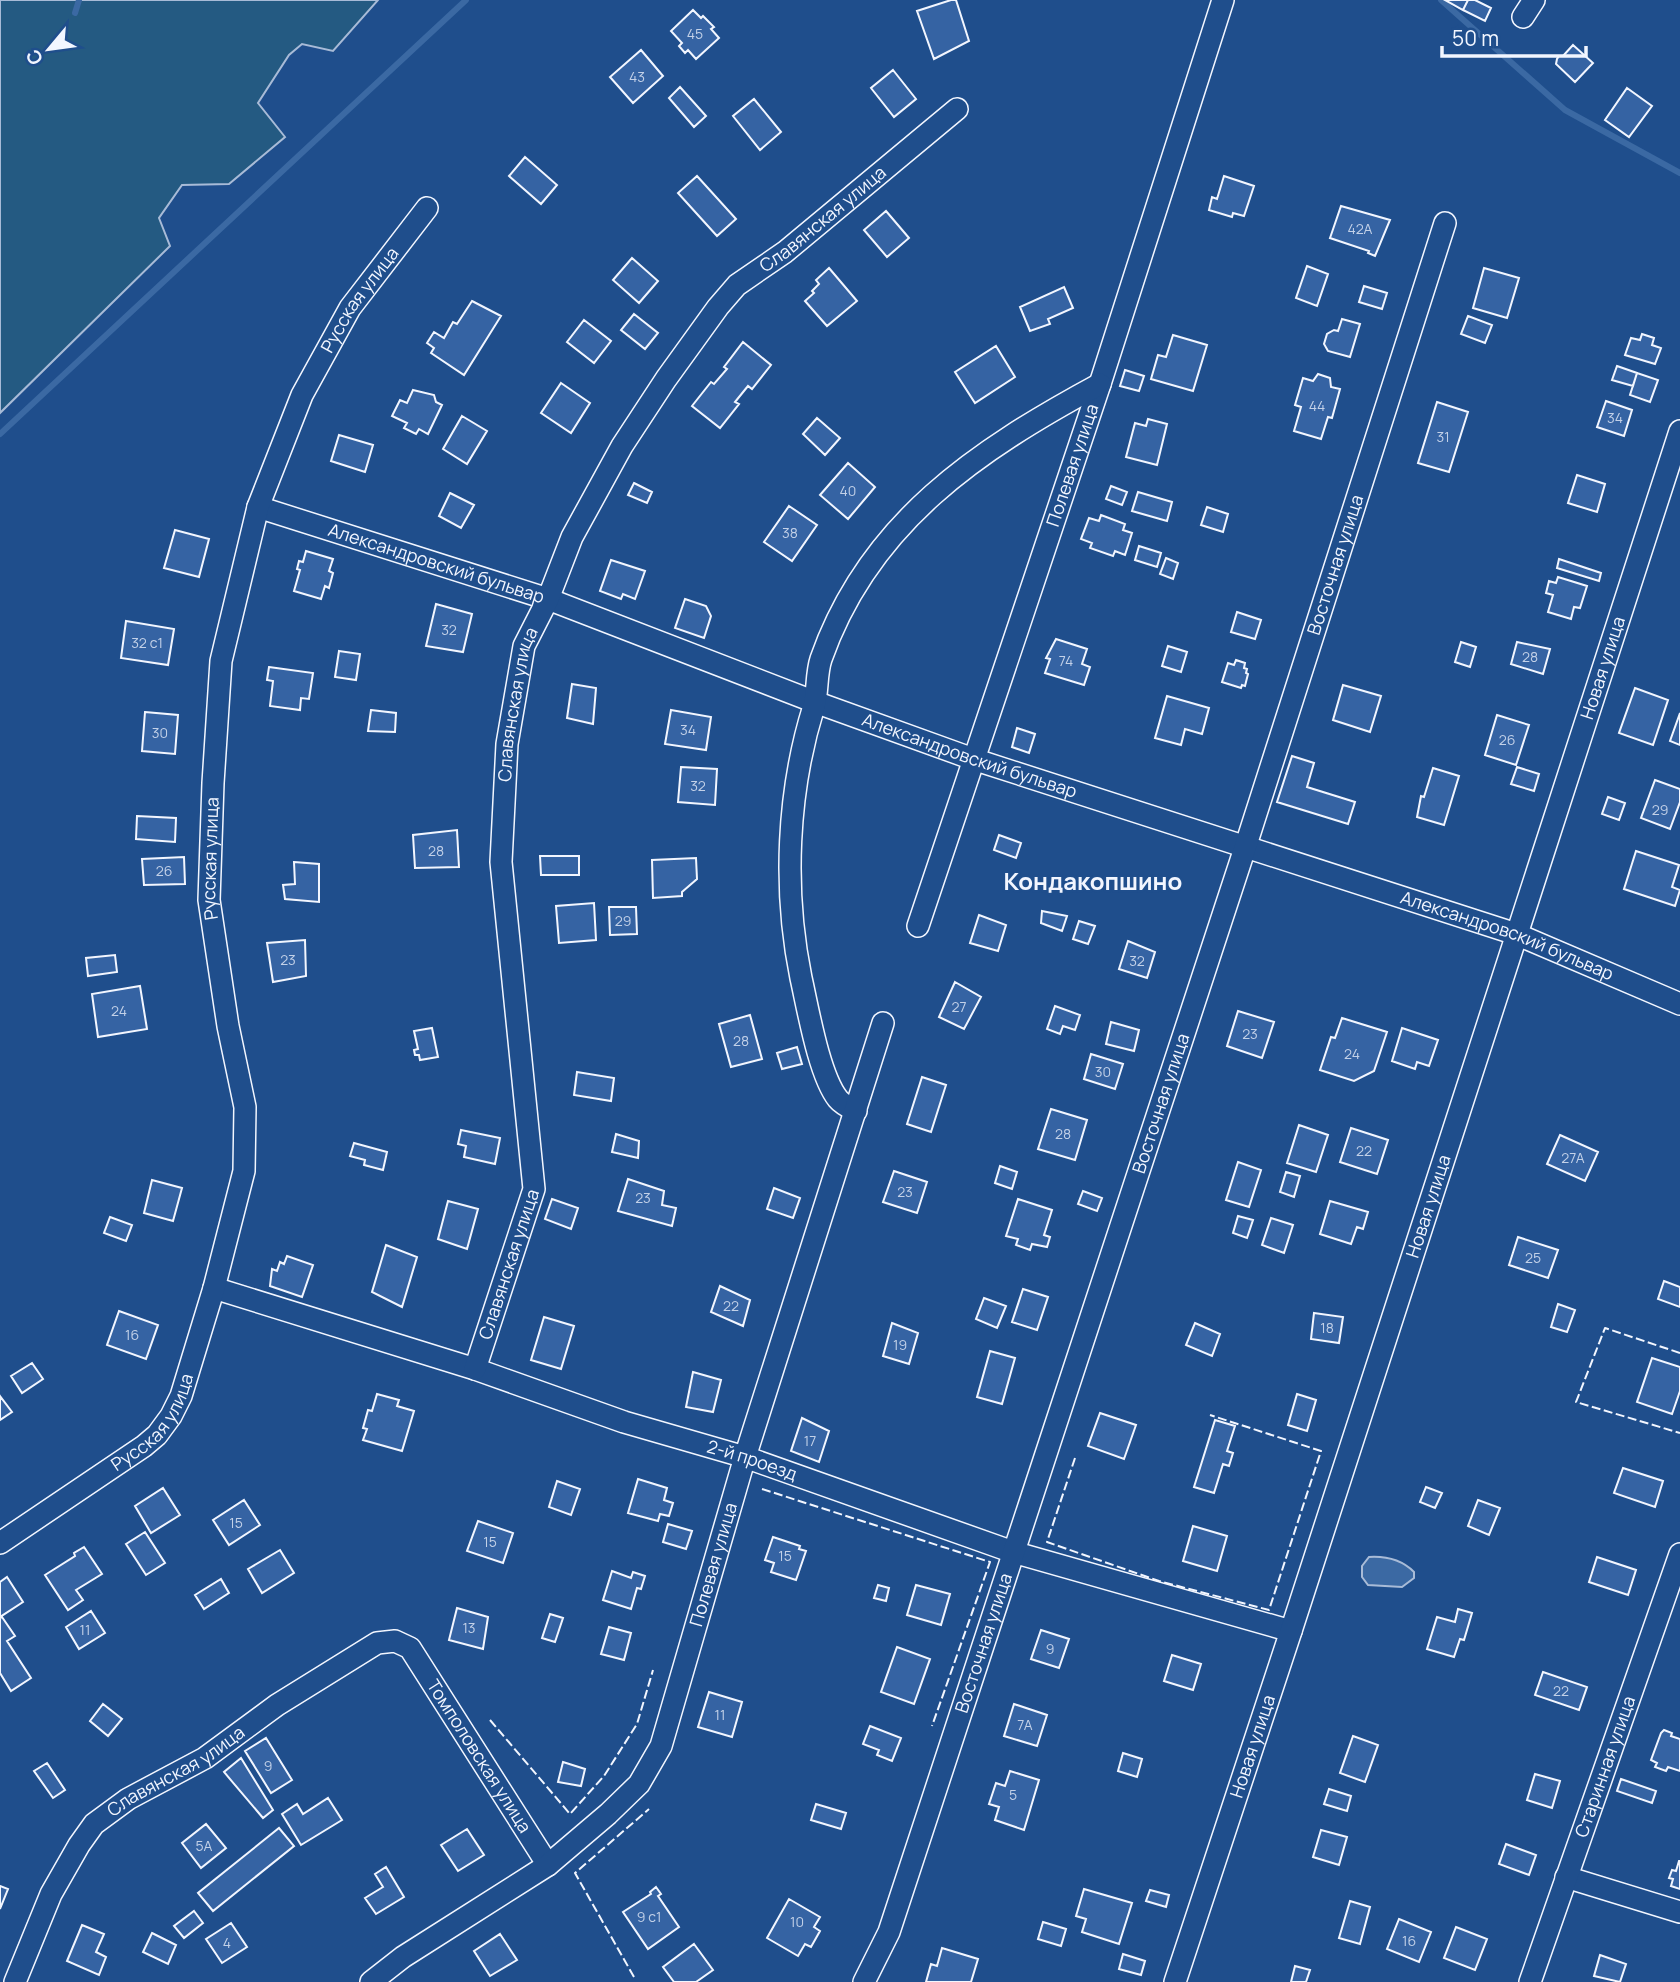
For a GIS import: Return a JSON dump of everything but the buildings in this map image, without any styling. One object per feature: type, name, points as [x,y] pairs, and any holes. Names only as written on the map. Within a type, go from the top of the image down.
[{"type":"street","name":"Полевая улица","points":[[918,926],[1100,384],[1223,0]]},
{"type":"street","name":"Славянская улица","points":[[475,1369],[534,1189],[501,862],[507,744],[524,646],[548,599],[572,537],[622,446],[718,307],[737,285],[785,252],[957,109]]},
{"type":"street","name":"Русская улица","points":[[0,1543],[157,1435],[181,1396],[214,1288],[244,1171],[245,1107],[228,1026],[209,900],[221,661],[258,507],[302,395],[350,308],[427,208]]},
{"type":"street","name":"Восточная улица","points":[[864,1982],[889,1932],[1245,848],[1445,223]]},
{"type":"street","points":[[856,1111],[839,1100],[826,1075],[814,1038],[795,950],[791,899],[796,782],[806,730],[815,702],[820,662],[842,608],[865,571],[902,524],[946,481],[982,454],[1058,406],[1100,384]]},
{"type":"street","name":"Новая улица","points":[[1175,1982],[1292,1631],[1680,431]]},
{"type":"street","name":"Александровский бульвар","points":[[258,507],[548,599],[815,702],[973,759],[1516,934],[1680,1004]]},
{"type":"street","name":"Полевая улица","points":[[371,1982],[403,1957],[548,1865],[639,1784],[661,1746],[745,1457],[883,1023]]},
{"type":"street","name":"2-й проезд","points":[[214,1288],[475,1369],[624,1422],[745,1457],[1013,1552],[1292,1631]]},
{"type":"street","name":"Старинная улица","points":[[1530,1982],[1680,1554]]},
{"type":"street","name":"Славянская улица","points":[[15,1982],[51,1894],[94,1824],[128,1799],[205,1758],[277,1704],[377,1643],[395,1641],[410,1648]]},
{"type":"street","name":"Томполовская улица","points":[[410,1648],[548,1865]]},
{"type":"street","points":[[1566,1877],[1680,1912]]},
{"type":"shaded area","points":[[0,0],[378,0],[333,51],[302,44],[289,55],[258,103],[285,137],[229,184],[182,185],[159,218],[170,246],[0,413]]},
{"type":"shaded area","points":[[1369,1557],[1388,1558],[1399,1562],[1414,1572],[1414,1578],[1402,1587],[1368,1585],[1362,1577],[1362,1566]]},
{"type":"waterway","points":[[75,13],[79,0]]},
{"type":"waterway","points":[[0,434],[466,0]]},
{"type":"waterway","points":[[1441,0],[1565,110],[1680,173]]},
{"type":"fence","points":[[1680,1353],[1605,1328],[1576,1402],[1680,1433]]},
{"type":"fence","points":[[1075,1458],[1047,1542],[1159,1581],[1269,1610],[1321,1451],[1210,1415]]},
{"type":"fence","points":[[762,1489],[990,1562],[932,1726]]},
{"type":"fence","points":[[490,1720],[570,1814],[604,1776],[637,1724],[653,1670]]},
{"type":"fence","points":[[634,1977],[575,1873],[649,1809]]},
{"type":"district","name":"Кондакопшино","points":[[1093,882]]}]
